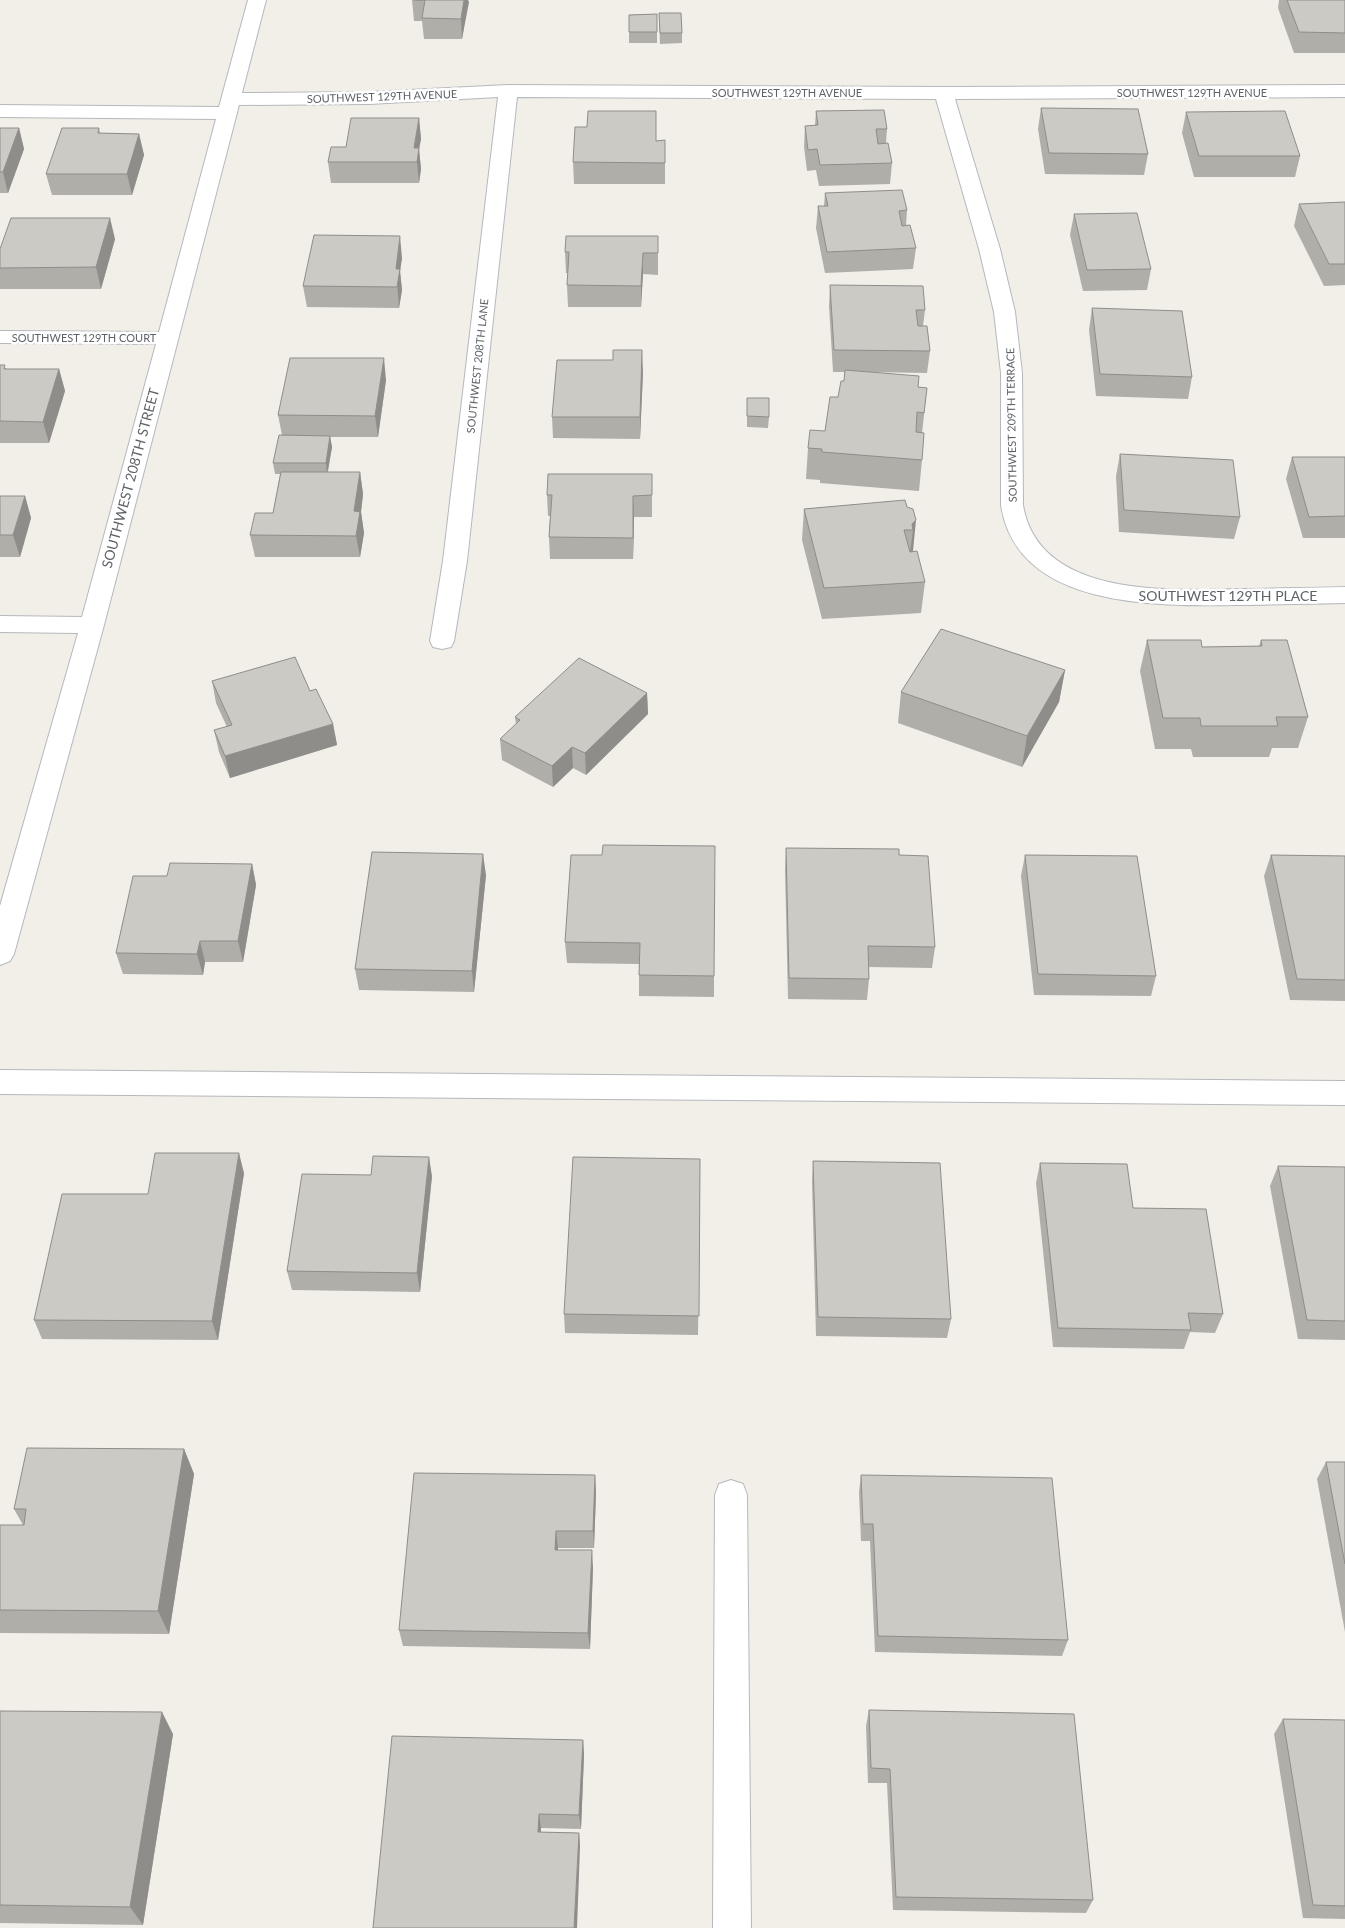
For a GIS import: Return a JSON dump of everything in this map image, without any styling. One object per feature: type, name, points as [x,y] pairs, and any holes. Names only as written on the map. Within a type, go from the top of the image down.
[{"type":"street","name":"SOUTHWEST 208TH STREET","points":[[0,954],[92,625],[257,0]]},
{"type":"street","name":"SOUTHWEST 129TH AVENUE","points":[[0,111],[228,106],[508,91],[944,93],[1345,91]]},
{"type":"street","name":"SOUTHWEST 208TH LANE","points":[[442,641],[455,561],[508,91]]},
{"type":"street","name":"SOUTHWEST 209TH TERRACE","points":[[944,93],[966,177],[1001,288],[1012,369],[1012,505],[1015,520],[1020,533],[1033,552],[1054,571]]},
{"type":"street","name":"SOUTHWEST 129TH COURT","points":[[0,337],[167,338]]},
{"type":"street","name":"SOUTHWEST 129TH PLACE","points":[[1054,571],[1100,589],[1131,594],[1214,597],[1345,595]]},
{"type":"street","points":[[0,624],[92,625]]},
{"type":"street","points":[[0,1082],[1345,1093]]},
{"type":"street","points":[[731,1495],[732,1928]]},
{"type":"building","points":[[425,0],[464,0],[461,19],[422,18]]},
{"type":"building","points":[[1287,0],[1345,0],[1345,33],[1299,32]]},
{"type":"building","points":[[659,13],[681,13],[682,33],[660,33]]},
{"type":"building","points":[[657,14],[657,32],[629,32],[629,15]]},
{"type":"building","points":[[1041,108],[1138,109],[1148,154],[1049,153]]},
{"type":"building","points":[[884,110],[887,129],[876,129],[878,144],[888,143],[892,163],[820,165],[817,149],[808,150],[805,126],[818,125],[816,111]]},
{"type":"building","points":[[588,111],[656,111],[656,141],[665,140],[665,163],[573,162],[575,127],[587,127]]},
{"type":"building","points":[[1285,111],[1300,156],[1199,156],[1186,112]]},
{"type":"building","points":[[351,118],[419,118],[414,148],[419,148],[417,162],[328,162],[331,147],[346,147]]},
{"type":"building","points":[[0,128],[19,128],[3,172],[0,172]]},
{"type":"building","points":[[62,128],[99,128],[98,133],[139,134],[127,174],[46,174]]},
{"type":"building","points":[[902,190],[907,210],[899,211],[902,226],[910,225],[916,248],[827,252],[818,206],[828,206],[825,193]]},
{"type":"building","points":[[1345,202],[1345,264],[1329,264],[1299,204]]},
{"type":"building","points":[[1137,213],[1151,269],[1087,270],[1074,214]]},
{"type":"building","points":[[11,218],[110,218],[96,267],[0,268],[0,249]]},
{"type":"building","points":[[314,235],[400,236],[396,269],[400,269],[397,287],[303,286]]},
{"type":"building","points":[[566,236],[658,236],[658,253],[643,253],[641,286],[567,285],[569,252],[565,252]]},
{"type":"building","points":[[830,285],[923,286],[925,310],[916,310],[918,326],[927,326],[930,351],[834,350]]},
{"type":"building","points":[[1092,308],[1182,311],[1192,377],[1100,374]]},
{"type":"building","points":[[613,350],[642,350],[640,417],[552,417],[557,360],[613,360]]},
{"type":"building","points":[[290,358],[384,358],[375,416],[278,415]]},
{"type":"building","points":[[0,365],[5,365],[4,369],[59,369],[43,422],[0,421]]},
{"type":"building","points":[[845,370],[919,376],[918,387],[927,388],[924,413],[917,412],[916,432],[924,433],[922,460],[822,452],[822,449],[808,448],[810,430],[825,431],[830,397],[838,397],[841,381],[844,381]]},
{"type":"building","points":[[747,398],[769,398],[769,417],[747,416]]},
{"type":"building","points":[[279,435],[330,436],[326,463],[273,463]]},
{"type":"building","points":[[1120,454],[1233,460],[1240,517],[1124,510]]},
{"type":"building","points":[[1292,457],[1345,457],[1345,516],[1309,517]]},
{"type":"building","points":[[281,472],[360,472],[354,511],[360,512],[356,536],[250,535],[255,513],[273,513]]},
{"type":"building","points":[[548,474],[652,474],[652,495],[633,496],[633,538],[549,537],[552,495],[547,495]]},
{"type":"building","points":[[0,496],[25,496],[13,535],[0,535]]},
{"type":"building","points":[[905,500],[907,507],[913,509],[916,520],[912,524],[913,530],[904,530],[910,552],[917,551],[925,582],[824,588],[804,509]]},
{"type":"building","points":[[941,629],[1065,670],[1027,736],[901,692]]},
{"type":"building","points":[[1147,640],[1201,640],[1202,647],[1262,646],[1261,640],[1287,640],[1308,717],[1276,717],[1278,726],[1201,726],[1200,718],[1163,718]]},
{"type":"building","points":[[295,657],[310,691],[316,689],[333,724],[225,756],[214,730],[232,725],[212,681]]},
{"type":"building","points":[[579,658],[647,693],[585,753],[572,747],[552,766],[500,739],[520,720],[515,717]]},
{"type":"building","points":[[603,845],[715,846],[714,976],[639,975],[640,943],[565,942],[571,855],[602,855]]},
{"type":"building","points":[[786,848],[899,849],[899,855],[928,856],[935,947],[868,946],[869,979],[789,978]]},
{"type":"building","points":[[372,852],[483,854],[472,971],[355,969]]},
{"type":"building","points":[[1025,855],[1137,856],[1156,976],[1038,974]]},
{"type":"building","points":[[1271,855],[1345,856],[1345,980],[1297,979]]},
{"type":"building","points":[[170,863],[252,864],[238,941],[200,941],[197,954],[116,953],[133,876],[167,876]]},
{"type":"building","points":[[155,1153],[239,1153],[212,1321],[34,1320],[62,1194],[148,1194]]},
{"type":"building","points":[[373,1156],[429,1157],[417,1273],[287,1271],[302,1174],[371,1175]]},
{"type":"building","points":[[573,1157],[700,1159],[699,1316],[564,1314]]},
{"type":"building","points":[[813,1161],[940,1163],[951,1319],[818,1317]]},
{"type":"building","points":[[1040,1163],[1127,1164],[1133,1208],[1206,1209],[1223,1314],[1188,1313],[1191,1330],[1058,1328]]},
{"type":"building","points":[[1278,1166],[1345,1167],[1345,1321],[1307,1320]]},
{"type":"building","points":[[27,1448],[184,1449],[158,1611],[0,1610],[0,1525],[24,1525],[26,1509],[14,1509]]},
{"type":"building","points":[[1326,1462],[1345,1462],[1345,1564]]},
{"type":"building","points":[[414,1473],[595,1475],[593,1531],[556,1531],[555,1550],[592,1550],[588,1633],[399,1630]]},
{"type":"building","points":[[861,1475],[1052,1478],[1068,1640],[878,1636],[873,1524],[863,1524]]},
{"type":"building","points":[[869,1710],[1074,1714],[1093,1900],[896,1897],[890,1769],[871,1768]]},
{"type":"building","points":[[0,1711],[162,1712],[130,1907],[0,1905]]},
{"type":"building","points":[[1283,1719],[1345,1720],[1345,1906],[1313,1905]]},
{"type":"building","points":[[392,1736],[583,1740],[579,1815],[539,1814],[538,1832],[579,1833],[574,1928],[373,1928]]}]
